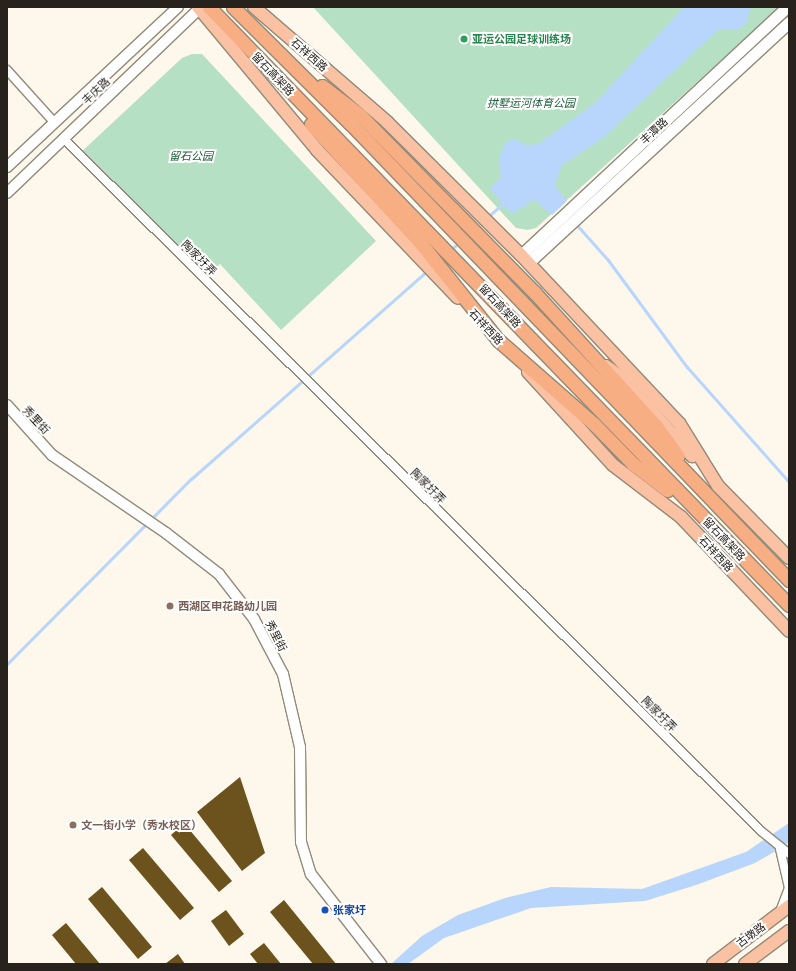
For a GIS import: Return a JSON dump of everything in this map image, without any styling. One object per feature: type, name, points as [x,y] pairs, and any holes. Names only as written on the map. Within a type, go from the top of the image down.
[{"type":"highway","name":"留石高架路","points":[[202,7],[258,59],[331,141],[454,257],[789,606]]},
{"type":"highway","name":"留石高架路","points":[[233,7],[264,40],[355,119],[428,205],[467,247],[789,580]]},
{"type":"highway","points":[[355,119],[463,210],[478,234],[502,261],[594,357],[656,426],[712,500]]},
{"type":"highway","points":[[331,141],[419,250],[498,340],[594,424],[633,464],[701,515]]},
{"type":"main road","points":[[202,7],[317,150],[419,250]]},
{"type":"main road","name":"石祥西路","points":[[254,7],[387,122],[463,210]]},
{"type":"main road","name":"丰潭路","points":[[525,259],[787,7]]},
{"type":"main road","name":"丰潭路","points":[[575,212],[789,22]]},
{"type":"main road","points":[[463,210],[489,224],[525,259],[679,423],[718,486]]},
{"type":"main road","name":"石祥西路","points":[[498,340],[613,465],[681,517],[789,631]]},
{"type":"main road","points":[[594,357],[620,376],[718,486],[789,558]]},
{"type":"main road","name":"古墩路","points":[[713,964],[789,906]]},
{"type":"main road","name":"古墩路","points":[[745,964],[789,931]]},
{"type":"street","name":"丰庆路","points":[[7,167],[178,7]]},
{"type":"street","name":"丰庆路","points":[[7,193],[202,7]]},
{"type":"street","points":[[7,70],[54,122]]},
{"type":"street","name":"陶家圩弄","points":[[63,138],[322,397],[761,831],[780,849],[789,854]]},
{"type":"street","name":"秀里街","points":[[7,405],[52,455],[125,505],[219,574],[254,618],[283,674],[300,747],[300,842],[312,874],[381,964]]},
{"type":"street","points":[[778,914],[789,888],[780,849]]},
{"type":"green space","name":"拱墅运河体育公园","points":[[313,7],[780,7],[536,228],[528,230],[516,228]]},
{"type":"green space","name":"留石公园","points":[[192,54],[202,54],[376,241],[281,330],[220,264],[204,278],[78,155],[182,58]]},
{"type":"water","points":[[684,7],[751,7],[746,24],[737,30],[719,29],[603,138],[561,166],[555,186],[567,201],[552,215],[534,200],[512,214],[490,189],[501,177],[499,158],[504,145],[513,138],[526,145],[538,144],[595,103]]},
{"type":"water","points":[[789,823],[789,842],[784,846],[755,863],[696,885],[645,901],[531,908],[444,938],[408,964],[391,964],[422,936],[458,915],[505,898],[551,887],[642,889],[746,852]]},
{"type":"building","points":[[240,777],[265,853],[242,871],[197,812]]},
{"type":"building","points":[[184,823],[232,881],[219,892],[171,835]]},
{"type":"building","points":[[143,848],[194,908],[180,920],[129,860]]},
{"type":"building","points":[[102,887],[152,947],[138,959],[88,899]]},
{"type":"building","points":[[284,900],[336,964],[313,964],[270,912]]},
{"type":"building","points":[[226,910],[244,934],[229,946],[211,921]]},
{"type":"building","points":[[66,923],[100,964],[76,964],[52,935]]},
{"type":"building","points":[[264,943],[281,964],[258,964],[250,954]]},
{"type":"building","points":[[178,954],[185,964],[165,964]]},
{"type":"waterway","points":[[486,218],[505,202]]},
{"type":"waterway","points":[[575,223],[608,260],[687,367],[789,482]]},
{"type":"waterway","points":[[450,250],[460,242]]},
{"type":"waterway","points":[[7,664],[191,479],[427,271]]},
{"type":"place","name":"亚运公园足球训练场","points":[[464,39]]},
{"type":"place","name":"西湖区申花路幼儿园","points":[[170,606]]},
{"type":"place","name":"文一街小学（秀水校区）","points":[[73,825]]},
{"type":"place","name":"张家圩","points":[[325,910]]}]
